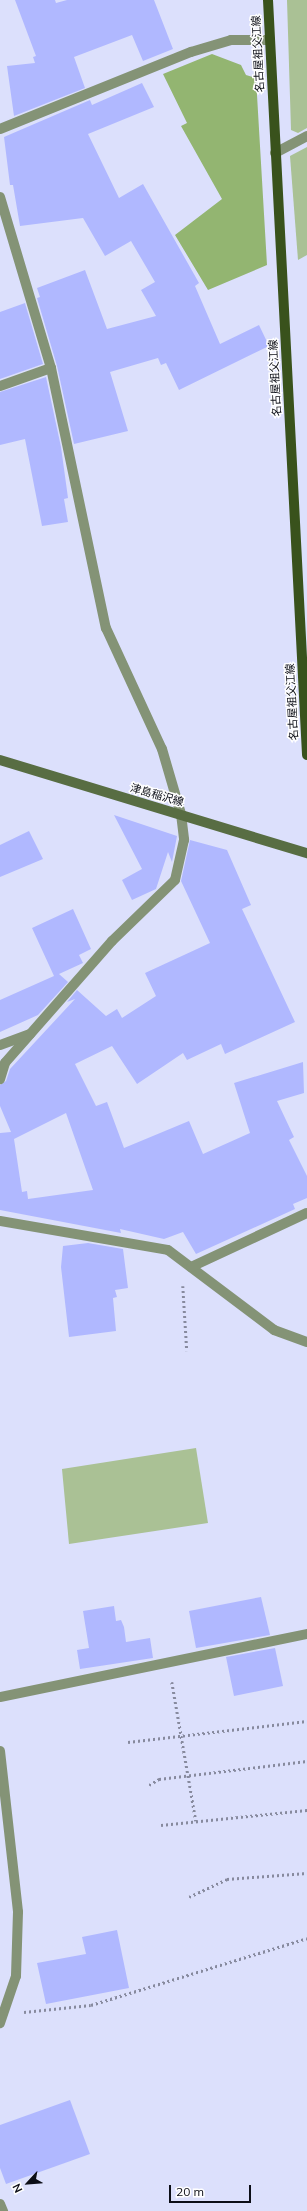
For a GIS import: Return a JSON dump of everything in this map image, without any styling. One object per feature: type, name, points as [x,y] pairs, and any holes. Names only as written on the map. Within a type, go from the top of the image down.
[{"type":"main road","name":"名古屋祖父江線","points":[[268,0],[307,755]]},
{"type":"main road","name":"津島稲沢線","points":[[0,760],[307,853]]},
{"type":"street","points":[[0,129],[191,52],[231,40],[270,40]]},
{"type":"street","points":[[275,153],[307,136]]},
{"type":"street","points":[[0,197],[51,368],[106,628],[162,750],[181,814],[184,840],[175,880],[112,941],[31,1033],[5,1063],[0,1079]]},
{"type":"street","points":[[0,386],[51,368]]},
{"type":"street","points":[[0,1045],[31,1033]]},
{"type":"street","points":[[191,1267],[307,1213]]},
{"type":"street","points":[[0,1221],[168,1250],[274,1330],[307,1342]]},
{"type":"street","points":[[0,1697],[307,1634]]},
{"type":"street","points":[[0,1751],[18,1912],[16,1976],[5,2013],[0,2023]]},
{"type":"street","points":[[0,2204],[3,2211]]},
{"type":"path","points":[[181,1260],[187,1351]]},
{"type":"path","points":[[169,1662],[196,1821]]},
{"type":"path","points":[[128,1742],[307,1721]]},
{"type":"path","points":[[149,1785],[159,1779],[307,1761]]},
{"type":"path","points":[[161,1825],[307,1810]]},
{"type":"path","points":[[189,1897],[226,1879],[307,1873]]},
{"type":"path","points":[[5,2013],[91,2005],[163,1985],[307,1938]]},
{"type":"green space","points":[[287,0],[307,0],[307,128],[298,133],[291,130]]},
{"type":"green space","points":[[212,54],[241,65],[246,75],[256,78],[267,265],[208,290],[175,235],[222,199],[181,126],[187,123],[163,74]]},
{"type":"green space","points":[[307,147],[307,255],[298,260],[290,156]]},
{"type":"green space","points":[[196,1448],[208,1523],[69,1544],[62,1469]]},
{"type":"building","points":[[15,0],[55,0],[56,3],[67,0],[154,0],[173,49],[143,61],[132,35],[74,57],[85,88],[14,116],[7,66],[35,63],[33,57],[36,56]]},
{"type":"building","points":[[142,83],[154,107],[88,134],[119,198],[143,184],[199,283],[195,286],[220,344],[259,325],[269,346],[179,390],[166,363],[161,365],[158,358],[110,372],[128,431],[74,444],[57,366],[37,298],[40,297],[37,288],[85,270],[107,329],[156,316],[141,290],[155,282],[131,241],[105,256],[83,218],[20,226],[13,185],[10,185],[4,137],[90,100],[92,105]]},
{"type":"building","points":[[25,303],[43,364],[0,379],[0,312]]},
{"type":"building","points":[[46,377],[61,447],[68,498],[64,499],[68,522],[42,526],[25,439],[0,445],[0,392]]},
{"type":"building","points":[[114,815],[177,836],[172,862],[168,852],[156,889],[132,900],[122,880],[142,869]]},
{"type":"building","points":[[29,831],[43,859],[0,877],[0,845]]},
{"type":"building","points":[[190,840],[227,850],[251,905],[242,909],[295,1022],[225,1054],[221,1044],[187,1060],[183,1053],[137,1084],[112,1046],[75,1064],[96,1106],[107,1102],[124,1148],[189,1121],[203,1154],[250,1133],[234,1083],[303,1062],[304,1093],[277,1101],[294,1137],[289,1140],[307,1176],[307,1198],[293,1204],[295,1209],[196,1254],[183,1232],[164,1239],[120,1229],[121,1233],[0,1210],[0,1133],[11,1132],[0,1106],[0,1085],[6,1081],[10,1069],[75,999],[67,1002],[77,990],[106,1016],[117,1009],[122,1018],[156,996],[145,973],[210,943],[181,881]],"holes":[[[66,1113],[93,1190],[28,1199],[27,1191],[22,1192],[14,1139]]]},
{"type":"building","points":[[73,909],[91,949],[79,955],[83,963],[59,974],[68,982],[38,1015],[0,1032],[0,1000],[54,976],[32,928]]},
{"type":"building","points":[[88,1243],[123,1249],[128,1288],[115,1290],[117,1297],[113,1298],[116,1331],[69,1337],[61,1267],[63,1246]]},
{"type":"building","points":[[261,1597],[270,1635],[196,1648],[189,1611]]},
{"type":"building","points":[[114,1606],[116,1621],[121,1620],[124,1627],[126,1642],[150,1638],[153,1658],[80,1669],[77,1650],[89,1648],[83,1611]]},
{"type":"building","points":[[275,1648],[283,1686],[234,1696],[226,1657]]},
{"type":"building","points":[[117,1930],[129,1988],[46,2004],[37,1963],[86,1954],[82,1937]]},
{"type":"building","points":[[70,2100],[90,2154],[6,2184],[0,2168],[0,2125]]}]
